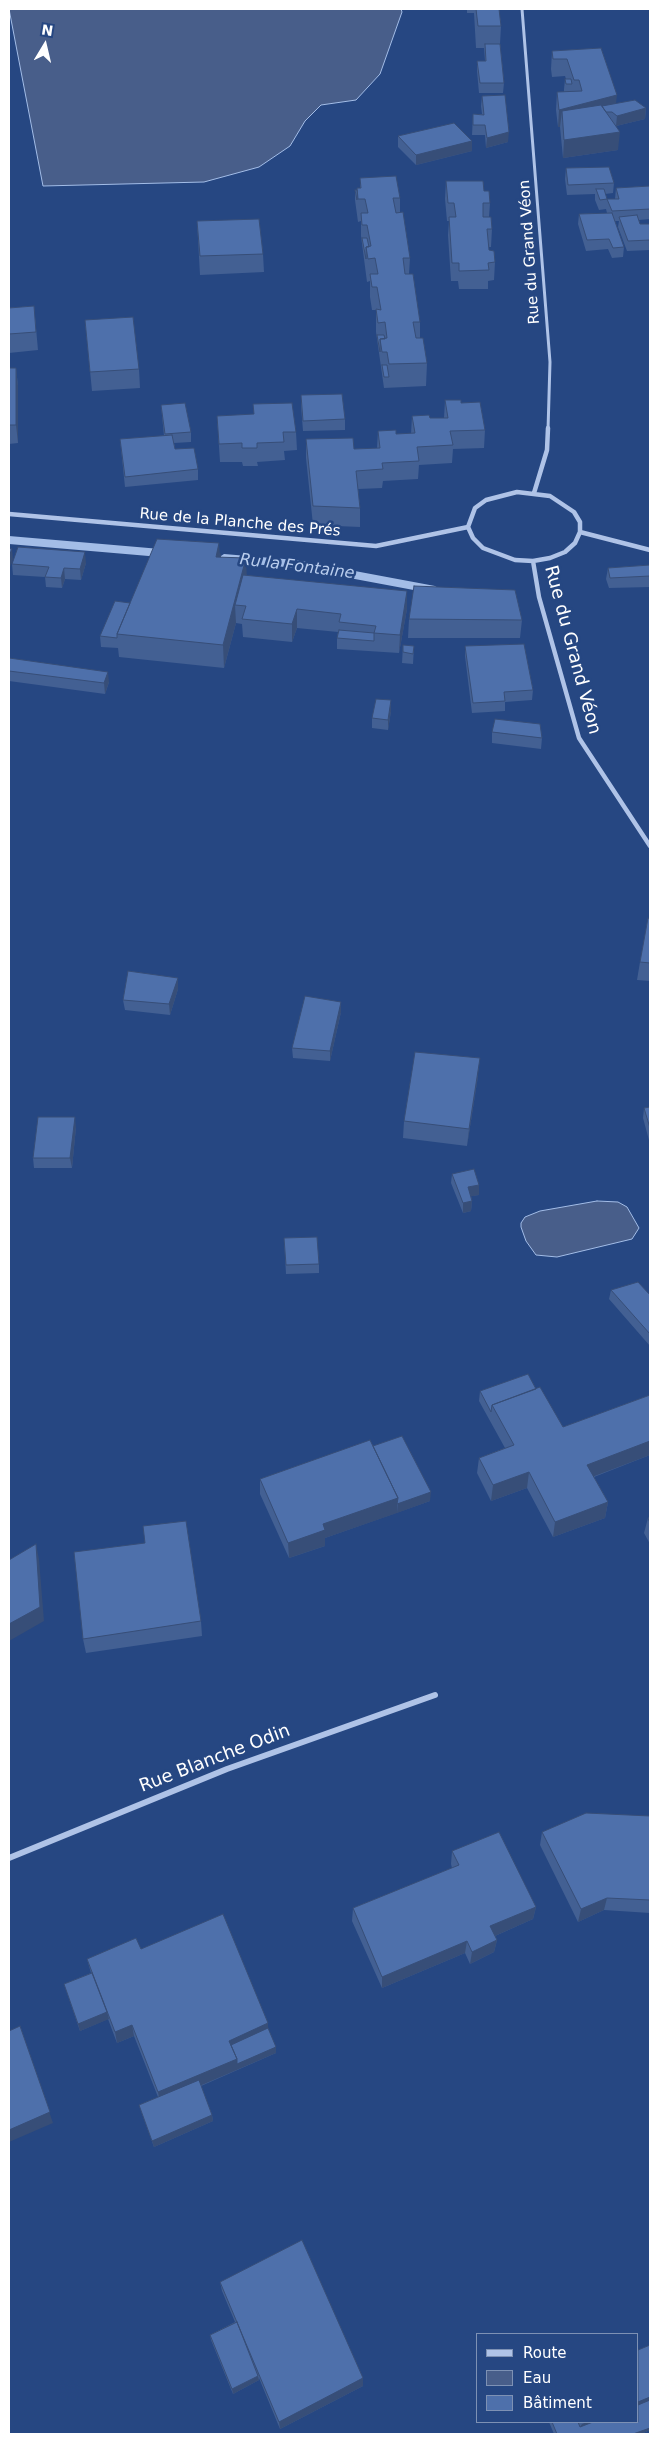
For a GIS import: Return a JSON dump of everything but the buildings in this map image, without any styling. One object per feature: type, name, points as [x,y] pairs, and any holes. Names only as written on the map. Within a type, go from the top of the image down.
[{"type":"street","name":"Rue du Grand Véon","points":[[522,9],[550,362],[547,450],[534,493]]},
{"type":"street","points":[[517,492],[534,493],[550,496],[574,512],[580,522],[580,532],[575,543],[565,552],[550,558],[533,561],[514,560],[497,556],[483,548],[473,538],[468,527],[470,517],[476,508],[486,500],[517,492]]},
{"type":"street","name":"Rue de la Planche des Prés","points":[[9,514],[376,546],[468,527]]},
{"type":"street","points":[[580,532],[650,550]]},
{"type":"street","name":"Rue du Grand Véon","points":[[533,561],[539,597],[579,738],[650,846]]},
{"type":"street","name":"Rue Blanche Odin","points":[[9,1858],[227,1768],[435,1695]]},
{"type":"water","points":[[9,9],[401,9],[402,12],[380,74],[356,100],[321,105],[305,121],[290,146],[259,167],[204,182],[43,186]]},
{"type":"water","points":[[597,1201],[618,1202],[627,1207],[639,1228],[632,1239],[557,1257],[536,1255],[526,1241],[521,1227],[525,1217],[540,1211]]},
{"type":"waterway","name":"Ru la Fontaine","points":[[9,540],[172,554]]},
{"type":"waterway","name":"Ru la Fontaine","points":[[224,558],[296,564],[435,590]]}]
